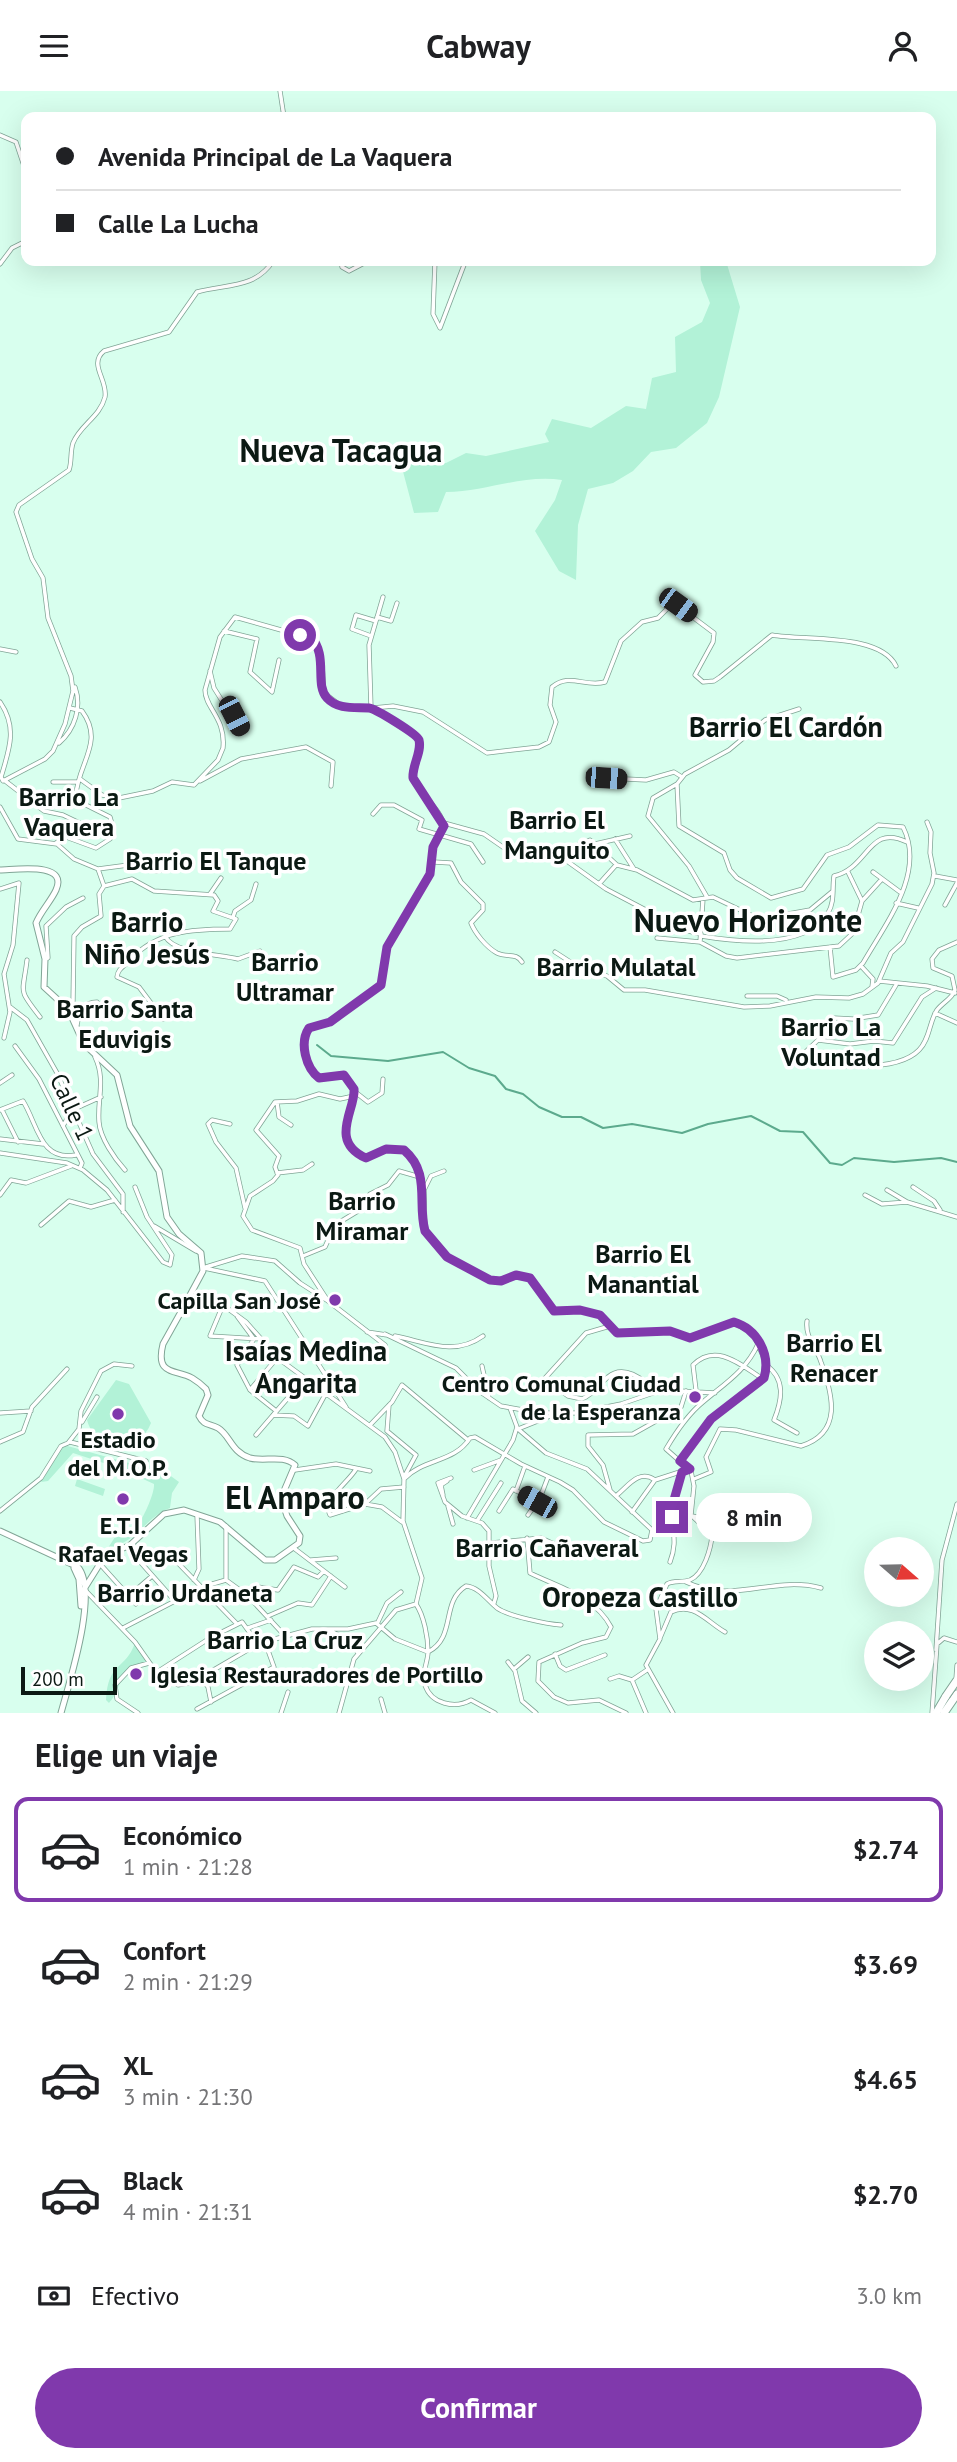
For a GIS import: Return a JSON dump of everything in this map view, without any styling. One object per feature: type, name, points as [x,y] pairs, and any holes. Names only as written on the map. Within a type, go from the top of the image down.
[{"type":"highway","points":[[944,1713],[957,1680]]},
{"type":"highway","points":[[934,1713],[952,1697]]},
{"type":"main road","points":[[0,870],[41,869],[55,875],[56,890],[36,923],[45,959],[45,991],[62,1002],[69,1012],[75,1031],[117,1075],[130,1126],[159,1171],[169,1221],[201,1253],[204,1268],[163,1344],[161,1352],[168,1371],[190,1377],[208,1390],[200,1411],[201,1420],[218,1428],[231,1447],[247,1457],[286,1460],[295,1465],[281,1498],[287,1516],[300,1536],[295,1549],[275,1560],[261,1559],[242,1538],[226,1526],[197,1513],[176,1510],[163,1514],[127,1547],[109,1551],[99,1562],[83,1592]]},
{"type":"main road","points":[[0,1531],[72,1565],[83,1573],[81,1626],[61,1711]]},
{"type":"main road","points":[[72,1565],[83,1592]]},
{"type":"street","points":[[280,91],[283,112]]},
{"type":"street","points":[[0,135],[16,142],[21,157]]},
{"type":"street","points":[[0,264],[12,248],[21,243]]},
{"type":"street","points":[[57,744],[67,735],[78,710],[74,684],[51,630],[43,578],[21,532],[17,507],[69,470],[74,441],[98,412],[105,396],[97,364],[101,353],[169,331],[178,323],[189,300],[197,292],[242,284],[260,275],[268,266]]},
{"type":"street","points":[[435,266],[433,314],[440,328],[464,266]]},
{"type":"street","points":[[371,708],[372,674],[368,657],[371,635],[383,597]]},
{"type":"street","points":[[371,635],[352,629],[356,615],[391,621],[397,603]]},
{"type":"street","points":[[200,781],[221,755],[224,744],[219,717],[205,697],[210,669],[223,631],[232,618],[238,617],[276,631],[310,636],[318,648],[326,696],[347,707],[393,706],[423,712],[487,753],[538,747],[549,741],[556,730],[550,698],[554,684],[568,679],[596,684],[605,682],[621,641],[642,622],[659,618],[672,604],[678,605],[714,633],[713,642],[695,675],[703,682],[720,677],[772,635],[870,644],[890,657],[896,666]]},
{"type":"street","points":[[223,631],[257,639],[250,672],[272,692],[279,660]]},
{"type":"street","points":[[0,649],[16,652]]},
{"type":"street","points":[[210,669],[214,688],[242,731]]},
{"type":"street","points":[[2,780],[49,756],[57,744],[70,708],[74,684]]},
{"type":"street","points":[[0,702],[8,715],[12,738],[2,780]]},
{"type":"street","points":[[2,780],[43,810],[63,815],[90,828],[112,824],[110,817],[82,803],[76,792],[93,735],[84,714],[70,708]]},
{"type":"street","points":[[371,708],[417,736],[419,748],[413,766],[413,778],[443,823],[484,834],[516,853],[543,857],[557,854],[587,840],[595,844],[616,865],[634,869],[693,900],[705,898],[764,920],[810,910],[833,891]]},
{"type":"street","points":[[700,942],[705,898],[689,866],[648,816],[653,799],[677,784],[682,777],[729,750],[765,719],[799,709]]},
{"type":"street","points":[[53,782],[80,781],[99,794],[119,798],[153,791],[172,782],[191,786],[241,759],[306,747],[333,762],[331,786]]},
{"type":"street","points":[[606,778],[646,780],[671,772],[682,777]]},
{"type":"street","points":[[677,784],[679,826],[724,853],[730,870],[737,878],[771,898],[803,889],[827,855],[849,847],[878,825],[901,826],[912,863],[897,903],[861,966],[833,977],[830,947]]},
{"type":"street","points":[[373,814],[381,805],[394,804],[422,820],[419,829],[440,838],[469,843],[482,862]]},
{"type":"street","points":[[0,807],[18,839],[56,843],[74,859],[98,869],[133,864],[156,871],[189,864]]},
{"type":"street","points":[[555,952],[572,963],[607,976],[627,990],[715,1000],[738,1007],[816,997],[849,999],[870,990],[879,981],[891,953],[903,942],[934,876],[931,832],[927,822]]},
{"type":"street","points":[[383,1079],[382,1093],[368,1102],[354,1094],[344,1075],[322,1079],[315,1076],[304,1049],[306,1033],[309,1028],[330,1022],[379,989],[387,947],[422,890],[433,862],[433,847],[440,838],[443,823]]},
{"type":"street","points":[[595,844],[630,836]]},
{"type":"street","points":[[56,843],[66,837],[96,848],[110,839]]},
{"type":"street","points":[[557,854],[599,884],[684,930],[742,943],[810,932],[830,910],[834,876],[848,872],[874,842],[890,838],[907,842]]},
{"type":"street","points":[[615,839],[634,869]]},
{"type":"street","points":[[433,862],[451,863],[461,882],[483,904],[483,910],[471,923],[481,938],[496,952],[516,955],[522,962]]},
{"type":"street","points":[[599,884],[616,865]]},
{"type":"street","points":[[98,869],[104,886]]},
{"type":"street","points":[[848,872],[862,901]]},
{"type":"street","points":[[873,872],[901,892]]},
{"type":"street","points":[[934,876],[957,881],[945,905]]},
{"type":"street","points":[[69,1012],[73,1003],[73,939],[82,927],[101,916],[99,894],[104,886],[132,879],[154,891],[208,895],[217,898],[213,911],[225,918],[233,916],[233,913],[251,900],[256,884]]},
{"type":"street","points":[[208,895],[221,879]]},
{"type":"street","points":[[657,938],[700,942],[719,953],[737,958],[842,945],[848,940],[862,901],[882,879]]},
{"type":"street","points":[[0,889],[19,883],[13,945],[4,974],[10,1007],[4,1038]]},
{"type":"street","points":[[45,959],[48,954],[46,926],[66,907],[83,898]]},
{"type":"street","points":[[897,903],[918,908]]},
{"type":"street","points":[[163,1019],[139,987],[117,975],[138,950],[165,936],[199,928],[230,929],[236,923],[233,916]]},
{"type":"street","points":[[165,936],[170,944],[176,947],[202,953],[226,954],[238,959],[260,951]]},
{"type":"street","points":[[955,993],[952,976],[933,968],[931,964],[937,951],[957,942]]},
{"type":"street","points":[[27,960],[21,983],[22,991],[41,1017],[28,1022]]},
{"type":"street","points":[[861,966],[873,979],[870,990]]},
{"type":"street","points":[[879,981],[955,993]]},
{"type":"street","points":[[834,1018],[849,1020],[878,1015],[896,985]]},
{"type":"street","points":[[936,988],[922,997],[893,1043],[874,1041],[850,1044],[818,1040],[797,1060],[846,1067],[904,1058],[922,1047],[935,1013],[955,993]]},
{"type":"street","points":[[747,996],[777,996],[789,1002]]},
{"type":"street","points":[[75,1031],[80,1013],[88,1003],[97,1002],[103,1010]]},
{"type":"street","name":"Calle 1","points":[[10,1007],[28,1022],[57,1073],[93,1154],[120,1188],[124,1199],[123,1212]]},
{"type":"street","points":[[935,1013],[957,1023]]},
{"type":"street","points":[[15,1046],[39,1079],[82,1163],[80,1168]]},
{"type":"street","points":[[93,1052],[101,1076],[100,1128],[115,1160],[125,1170]]},
{"type":"street","points":[[0,1083],[12,1075]]},
{"type":"street","points":[[277,1102],[297,1101],[319,1094],[340,1099],[354,1094]]},
{"type":"street","points":[[354,1094],[347,1110],[348,1138],[359,1154],[366,1158],[386,1149],[404,1150],[421,1178],[424,1190],[424,1228],[447,1257],[490,1280],[501,1281],[516,1275],[530,1278],[554,1311],[589,1312],[602,1317],[620,1334],[670,1331],[690,1338],[734,1322],[753,1333],[759,1342],[766,1365],[763,1379],[711,1419],[680,1461]]},
{"type":"street","points":[[63,1128],[73,1109],[101,1097]]},
{"type":"street","points":[[18,1142],[1,1110],[22,1101],[44,1144],[57,1155],[76,1155]]},
{"type":"street","points":[[277,1102],[279,1117],[291,1125]]},
{"type":"street","points":[[277,1102],[256,1130],[279,1156],[277,1173],[273,1181],[250,1195],[243,1218],[249,1228],[294,1244],[328,1301]]},
{"type":"street","points":[[230,1123],[212,1120],[208,1124],[216,1142],[236,1168],[246,1210]]},
{"type":"street","points":[[0,1139],[44,1144]]},
{"type":"street","points":[[0,1153],[80,1168],[96,1179],[163,1262],[170,1265],[173,1261],[172,1255],[152,1225],[135,1187]]},
{"type":"street","points":[[277,1173],[303,1170],[312,1164]]},
{"type":"street","points":[[0,1195],[7,1181],[26,1183],[73,1165]]},
{"type":"street","points":[[303,1256],[326,1247],[329,1234],[335,1226],[358,1211],[370,1194],[388,1185],[399,1171],[421,1178]]},
{"type":"street","points":[[424,1190],[431,1176],[444,1171]]},
{"type":"street","points":[[913,1187],[934,1201],[941,1211]]},
{"type":"street","points":[[887,1190],[907,1202],[957,1217]]},
{"type":"street","points":[[865,1195],[882,1203],[907,1202]]},
{"type":"street","points":[[41,1225],[69,1201],[91,1207],[115,1200]]},
{"type":"street","points":[[152,1225],[201,1253]]},
{"type":"street","points":[[204,1268],[237,1257],[275,1261],[300,1283],[385,1345]]},
{"type":"street","points":[[204,1268],[257,1278],[267,1283],[347,1409]]},
{"type":"street","points":[[261,1339],[210,1336],[223,1305],[233,1310],[261,1339],[277,1358],[385,1437],[395,1453],[404,1479],[404,1524],[422,1578],[416,1604],[422,1614],[428,1652],[424,1682],[433,1696],[453,1705],[471,1700],[495,1713]]},
{"type":"street","points":[[233,1310],[254,1339]]},
{"type":"street","points":[[694,1479],[711,1472],[706,1457],[720,1429],[736,1430],[803,1446],[828,1429],[832,1418],[830,1395],[821,1362],[806,1333],[807,1321]]},
{"type":"street","points":[[537,1387],[586,1333],[610,1326]]},
{"type":"street","points":[[365,1331],[439,1347],[470,1345],[483,1336]]},
{"type":"street","points":[[385,1334],[456,1367],[498,1405],[556,1414]]},
{"type":"street","points":[[254,1339],[237,1365],[250,1390],[274,1413],[294,1416],[308,1426],[326,1394]]},
{"type":"street","points":[[691,1515],[694,1479],[690,1469],[669,1454],[667,1447],[682,1424],[743,1367],[759,1342]]},
{"type":"street","points":[[696,1390],[692,1367],[700,1359],[722,1354],[763,1379]]},
{"type":"street","points":[[250,1390],[277,1358]]},
{"type":"street","points":[[81,1424],[81,1411],[101,1371],[114,1364],[132,1367]]},
{"type":"street","points":[[766,1365],[774,1372],[782,1391],[774,1420],[797,1433]]},
{"type":"street","points":[[482,1366],[489,1398]]},
{"type":"street","points":[[0,1442],[23,1432],[31,1411],[67,1369]]},
{"type":"street","points":[[545,1379],[568,1396],[582,1399],[609,1376],[623,1372],[643,1380],[652,1393]]},
{"type":"street","points":[[256,1435],[304,1378]]},
{"type":"street","points":[[371,1425],[402,1385],[468,1440]]},
{"type":"street","points":[[474,1470],[507,1455],[517,1430],[556,1414],[621,1404],[652,1393],[696,1390],[715,1393]]},
{"type":"street","points":[[610,1491],[603,1465],[587,1446],[588,1435],[637,1432],[648,1423],[679,1408],[685,1391]]},
{"type":"street","points":[[0,1511],[39,1479],[61,1446],[69,1442],[97,1397]]},
{"type":"street","points":[[385,1437],[389,1405]]},
{"type":"street","points":[[404,1479],[422,1464],[456,1454],[473,1437],[573,1490],[596,1516],[609,1525],[646,1542],[653,1535],[587,1469],[546,1453],[517,1430],[510,1408]]},
{"type":"street","points":[[0,1413],[31,1411]]},
{"type":"street","points":[[387,1431],[416,1455],[404,1479]]},
{"type":"street","points":[[69,1442],[146,1461]]},
{"type":"street","points":[[467,1518],[502,1459]]},
{"type":"street","points":[[295,1470],[336,1464],[370,1471]]},
{"type":"street","points":[[516,1491],[525,1466]]},
{"type":"street","points":[[356,1469],[342,1482],[328,1506],[327,1513],[332,1515],[365,1504],[381,1489],[404,1487]]},
{"type":"street","points":[[632,1512],[655,1480],[690,1469]]},
{"type":"street","points":[[670,1563],[677,1541],[672,1517],[674,1500],[682,1472]]},
{"type":"street","points":[[616,1496],[639,1476],[646,1475],[655,1480]]},
{"type":"street","points":[[528,1515],[548,1477]]},
{"type":"street","points":[[453,1524],[438,1483],[451,1478],[441,1485],[445,1502],[489,1531],[494,1603]]},
{"type":"street","points":[[477,1521],[501,1483]]},
{"type":"street","points":[[499,1511],[513,1489],[537,1502]]},
{"type":"street","points":[[308,1494],[328,1506]]},
{"type":"street","points":[[691,1515],[712,1520],[722,1508],[735,1503],[782,1508]]},
{"type":"street","points":[[735,1503],[751,1532],[768,1539],[780,1536]]},
{"type":"street","points":[[365,1504],[382,1507],[404,1524]]},
{"type":"street","points":[[934,1713],[944,1550],[957,1504]]},
{"type":"street","points":[[194,1580],[199,1569],[197,1513]]},
{"type":"street","points":[[660,1639],[656,1609],[660,1595],[670,1582],[690,1580],[699,1571],[712,1538],[710,1532],[691,1515]]},
{"type":"street","points":[[226,1526],[226,1580]]},
{"type":"street","points":[[527,1538],[530,1573],[572,1591],[601,1614],[611,1627],[606,1637],[555,1654],[537,1665],[538,1681],[544,1690],[564,1702],[599,1700],[626,1713]]},
{"type":"street","points":[[491,1543],[541,1538],[574,1553]]},
{"type":"street","points":[[127,1547],[174,1600]]},
{"type":"street","points":[[295,1549],[345,1587]]},
{"type":"street","points":[[310,1560],[336,1558]]},
{"type":"street","points":[[176,1561],[237,1624]]},
{"type":"street","points":[[99,1562],[136,1604]]},
{"type":"street","points":[[243,1591],[258,1587],[278,1590],[294,1567],[318,1577],[324,1571]]},
{"type":"street","points":[[130,1596],[152,1576]]},
{"type":"street","points":[[248,1627],[298,1603],[312,1605],[331,1576]]},
{"type":"street","points":[[122,1628],[202,1587],[226,1580],[243,1591],[286,1637]]},
{"type":"street","points":[[684,1581],[716,1592],[744,1592],[796,1583],[821,1588]]},
{"type":"street","points":[[428,1652],[441,1642],[449,1624],[451,1601],[463,1588],[472,1587],[494,1603],[495,1607],[539,1622],[561,1625]]},
{"type":"street","points":[[83,1592],[122,1628],[157,1672],[183,1685],[258,1644],[313,1629],[379,1625],[395,1639],[428,1652]]},
{"type":"street","points":[[379,1625],[387,1603],[401,1592]]},
{"type":"street","points":[[339,1713],[349,1669],[358,1653],[379,1625],[396,1611],[416,1604]]},
{"type":"street","points":[[673,1713],[647,1670],[648,1659],[660,1639],[669,1614],[682,1608],[695,1611],[725,1632]]},
{"type":"street","points":[[157,1672],[244,1622],[258,1644]]},
{"type":"street","points":[[327,1629],[351,1642],[358,1653]]},
{"type":"street","points":[[936,1650],[942,1639],[951,1638],[957,1642]]},
{"type":"street","points":[[197,1709],[274,1667],[265,1643]]},
{"type":"street","points":[[555,1654],[560,1666],[566,1670],[605,1655]]},
{"type":"street","points":[[514,1669],[528,1657]]},
{"type":"street","points":[[508,1662],[514,1669],[522,1701],[536,1713]]},
{"type":"street","points":[[138,1713],[117,1699],[115,1685],[131,1668],[149,1663]]},
{"type":"street","points":[[957,1665],[957,1680]]},
{"type":"street","points":[[632,1680],[647,1670]]},
{"type":"street","points":[[611,1678],[619,1676],[632,1680],[646,1713]]},
{"type":"street","points":[[201,1677],[208,1687],[211,1702]]},
{"type":"street","points":[[281,1713],[288,1692]]},
{"type":"street","points":[[381,1699],[384,1713]]},
{"type":"street","points":[[61,1711],[68,1713]]},
{"type":"green space","points":[[700,266],[728,266],[740,307],[719,397],[707,423],[676,448],[651,452],[633,471],[613,483],[588,489],[578,525],[576,580],[559,571],[535,531],[555,500],[562,480],[533,479],[446,492],[438,512],[414,513],[401,464],[446,463],[466,453],[486,456],[549,442],[545,434],[552,419],[591,428],[626,406],[646,409],[652,378],[676,372],[675,337],[702,322],[710,303],[701,280]]},
{"type":"green space","name":"Estadio del M.O.P.","points":[[116,1380],[129,1384],[151,1423],[145,1433],[128,1444],[108,1443],[99,1438],[87,1420]]},
{"type":"green space","points":[[64,1445],[136,1465],[157,1466],[179,1482],[172,1493],[170,1508],[153,1518],[135,1535],[108,1548],[115,1537],[127,1537],[136,1529],[149,1505],[154,1484],[119,1468],[73,1453],[48,1481],[41,1482]]},
{"type":"green space","points":[[77,1479],[105,1489],[103,1496],[75,1486]]},
{"type":"green space","points":[[135,1643],[150,1666],[138,1667],[125,1674],[109,1703],[106,1700],[107,1688],[113,1672],[127,1658]]},
{"type":"waterway","points":[[317,1045],[331,1056],[388,1061],[443,1052],[469,1068],[495,1076],[506,1089],[523,1094],[539,1107],[562,1117],[581,1117],[603,1128],[632,1124],[682,1133],[708,1124],[751,1116],[780,1131],[803,1132],[830,1163],[842,1165],[854,1158],[894,1162],[941,1158],[957,1162]]},
{"type":"place","name":"Capilla San José","points":[[335,1300]]},
{"type":"place","name":"Centro Comunal Ciudad de la Esperanza","points":[[695,1397]]},
{"type":"place","name":"Estadio del M.O.P.","points":[[118,1414]]},
{"type":"place","name":"E.T.I. Rafael Vegas","points":[[123,1499]]},
{"type":"place","name":"Iglesia Restauradores de Portillo","points":[[136,1674]]},
{"type":"district","name":"Nueva Tacagua","points":[[341,450]]},
{"type":"district","name":"Barrio El Cardón","points":[[786,726]]},
{"type":"district","name":"Barrio La Vaquera","points":[[69,810]]},
{"type":"district","name":"Barrio El Manguito","points":[[557,834]]},
{"type":"district","name":"Barrio El Tanque","points":[[216,860]]},
{"type":"district","name":"Nuevo Horizonte","points":[[748,920]]},
{"type":"district","name":"Barrio Niño Jesús","points":[[147,937]]},
{"type":"district","name":"Barrio Mulatal","points":[[616,966]]},
{"type":"district","name":"Barrio Ultramar","points":[[285,976]]},
{"type":"district","name":"Barrio Santa Eduvigis","points":[[125,1022]]},
{"type":"district","name":"Barrio La Voluntad","points":[[831,1041]]},
{"type":"district","name":"Barrio Miramar","points":[[362,1214]]},
{"type":"district","name":"Barrio El Manantial","points":[[643,1268]]},
{"type":"district","name":"Barrio El Renacer","points":[[834,1356]]},
{"type":"district","name":"Isaías Medina Angarita","points":[[306,1366]]},
{"type":"district","name":"El Amparo","points":[[295,1497]]},
{"type":"district","name":"Barrio Cañaveral","points":[[547,1547]]},
{"type":"district","name":"Barrio Urdaneta","points":[[185,1592]]},
{"type":"district","name":"Oropeza Castillo","points":[[640,1596]]},
{"type":"district","name":"Barrio La Cruz","points":[[285,1639]]},
{"type":"route","points":[[300,635],[310,636],[318,648],[323,669],[323,689],[328,699],[347,707],[372,709],[415,733],[419,748],[413,766],[413,778],[441,817],[444,826],[433,847],[434,861],[430,874],[387,947],[379,989],[330,1022],[309,1028],[304,1043],[309,1065],[319,1078],[344,1075],[354,1089],[346,1114],[346,1127],[350,1143],[361,1156],[366,1158],[386,1149],[404,1150],[409,1155],[421,1175],[425,1231],[440,1251],[452,1260],[494,1281],[516,1275],[527,1276],[538,1285],[554,1311],[559,1313],[580,1310],[600,1315],[617,1333],[670,1331],[690,1338],[734,1322],[756,1336],[766,1363],[764,1378],[754,1389],[740,1396],[711,1419],[680,1461],[690,1469],[682,1472],[672,1517]]}]
